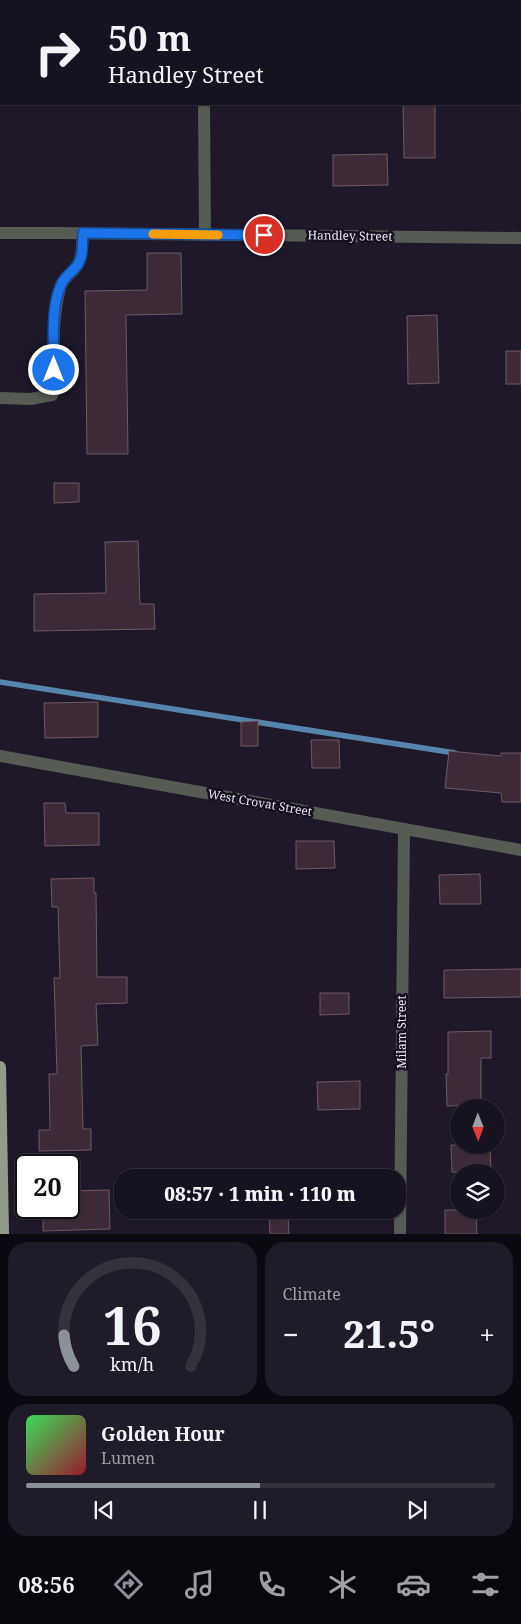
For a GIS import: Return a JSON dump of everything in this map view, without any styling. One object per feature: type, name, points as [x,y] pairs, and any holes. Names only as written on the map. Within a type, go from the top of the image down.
[{"type":"main road","points":[[0,1067],[3,1234]]},
{"type":"street","points":[[204,105],[204,235]]},
{"type":"street","name":"Handley Street","points":[[0,233],[521,238]]},
{"type":"street","points":[[0,398],[31,399],[52,395],[54,389],[54,313],[60,285],[78,265],[82,256],[83,233]]},
{"type":"street","name":"West Crovat Street","points":[[0,756],[521,850]]},
{"type":"street","name":"Milam Street","points":[[400,1234],[404,829]]},
{"type":"building","points":[[403,105],[435,105],[435,158],[404,158]]},
{"type":"building","points":[[387,154],[388,185],[333,186],[333,155]]},
{"type":"building","points":[[147,253],[181,253],[182,314],[126,315],[128,454],[87,454],[85,291],[147,290]]},
{"type":"building","points":[[437,315],[439,383],[408,384],[407,316]]},
{"type":"building","points":[[506,351],[521,351],[521,384],[506,384]]},
{"type":"building","points":[[54,483],[79,483],[79,502],[54,503]]},
{"type":"building","points":[[138,541],[140,604],[154,604],[155,629],[34,631],[34,594],[106,593],[105,542]]},
{"type":"building","points":[[98,702],[98,737],[45,738],[44,703]]},
{"type":"building","points":[[258,721],[258,746],[241,746],[241,722]]},
{"type":"building","points":[[311,740],[339,740],[340,768],[312,768]]},
{"type":"building","points":[[449,751],[501,756],[501,753],[521,753],[521,802],[502,802],[501,793],[445,788]]},
{"type":"building","points":[[44,803],[65,803],[66,813],[99,813],[99,845],[45,846]]},
{"type":"building","points":[[296,841],[334,841],[335,868],[296,869]]},
{"type":"building","points":[[480,874],[481,904],[440,904],[439,875]]},
{"type":"building","points":[[94,878],[94,893],[96,893],[97,977],[127,977],[127,1003],[96,1004],[98,1045],[81,1046],[83,1129],[91,1129],[91,1150],[39,1151],[39,1130],[50,1130],[49,1074],[57,1074],[54,978],[60,978],[58,907],[52,907],[51,879]]},
{"type":"building","points":[[521,969],[521,997],[444,998],[444,970]]},
{"type":"building","points":[[320,993],[349,993],[349,1014],[320,1015]]},
{"type":"building","points":[[491,1031],[491,1058],[481,1058],[481,1099],[450,1099],[450,1106],[447,1106],[448,1032]]},
{"type":"building","points":[[360,1081],[360,1109],[318,1110],[317,1082]]},
{"type":"building","points":[[451,1154],[490,1154],[491,1164],[452,1164]]},
{"type":"building","points":[[109,1190],[110,1229],[43,1231],[43,1219],[80,1219],[80,1191]]},
{"type":"building","points":[[445,1210],[450,1210],[450,1219],[476,1219],[477,1234],[445,1234]]},
{"type":"building","points":[[269,1219],[288,1219],[289,1234],[270,1234]]},
{"type":"waterway","points":[[0,682],[455,753]]},
{"type":"slow traffic","points":[[153,234],[218,235]]},
{"type":"route","points":[[54,370],[54,313],[60,285],[78,265],[82,256],[83,233],[264,235]]}]
